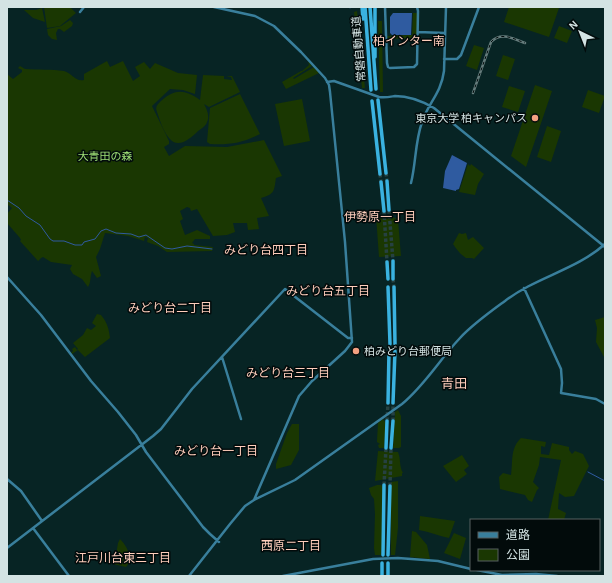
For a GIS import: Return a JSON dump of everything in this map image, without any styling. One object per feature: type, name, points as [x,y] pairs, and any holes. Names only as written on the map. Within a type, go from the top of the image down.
[{"type":"highway","name":"常磐自動車道","points":[[363,7],[371,90]]},
{"type":"highway","name":"常磐自動車道","points":[[370,7],[376,89]]},
{"type":"highway","points":[[375,7],[375,72]]},
{"type":"highway","points":[[378,100],[386,173]]},
{"type":"highway","points":[[372,101],[380,174]]},
{"type":"highway","points":[[387,181],[389,210]]},
{"type":"highway","points":[[381,182],[384,211]]},
{"type":"highway","points":[[387,262],[388,279]]},
{"type":"highway","points":[[393,262],[394,279]]},
{"type":"highway","points":[[388,287],[390,344]]},
{"type":"highway","points":[[394,287],[395,344]]},
{"type":"highway","points":[[388,403],[389,351]]},
{"type":"highway","points":[[393,403],[395,351]]},
{"type":"highway","points":[[386,448],[387,421]]},
{"type":"highway","points":[[392,448],[393,421]]},
{"type":"highway","points":[[383,555],[384,485]]},
{"type":"highway","points":[[388,556],[390,486]]},
{"type":"highway","points":[[382,563],[382,576]]},
{"type":"highway","points":[[388,563],[388,576]]},
{"type":"street","points":[[80,12],[84,7]]},
{"type":"street","points":[[214,7],[255,16],[274,26],[301,52],[328,82],[344,226],[352,342],[312,381],[299,396],[254,500]]},
{"type":"street","points":[[385,7],[386,64],[388,67],[416,66],[418,32],[417,7]]},
{"type":"street","points":[[411,183],[414,172],[415,152],[422,122],[441,85],[444,71],[446,7]]},
{"type":"street","points":[[444,59],[457,59],[461,56],[479,7]]},
{"type":"street","points":[[418,32],[445,33]]},
{"type":"street","points":[[189,576],[238,514],[254,500],[295,480],[402,404],[418,388],[461,337],[506,300],[524,288],[584,260],[604,246],[430,106],[405,97],[379,97],[331,81],[328,82]]},
{"type":"street","points":[[7,277],[41,315],[91,381],[122,417],[203,527],[218,541]]},
{"type":"street","points":[[524,288],[561,369],[562,378],[560,393],[596,399],[605,404]]},
{"type":"street","points":[[7,548],[161,429],[191,391],[284,289],[348,338],[352,338]]},
{"type":"street","points":[[222,357],[241,419]]},
{"type":"street","points":[[7,479],[21,490],[42,521]]},
{"type":"street","points":[[33,528],[69,576]]},
{"type":"street","points":[[283,576],[375,559],[398,558],[438,562],[470,569]]},
{"type":"street","points":[[482,571],[502,575],[536,574],[557,576]]},
{"type":"green space","points":[[44,7],[70,7],[76,13],[60,26],[47,28]]},
{"type":"green space","points":[[509,7],[559,8],[549,37],[504,22]]},
{"type":"green space","points":[[42,8],[45,22],[33,18],[24,10],[36,10]]},
{"type":"green space","points":[[357,11],[365,88],[362,88],[354,12]]},
{"type":"green space","points":[[413,13],[417,13],[417,35],[415,38],[388,39],[387,36],[412,35]]},
{"type":"green space","points":[[70,20],[73,23],[72,26],[64,32],[58,29],[56,33],[57,40],[52,39],[48,35],[47,29],[61,26]]},
{"type":"green space","points":[[378,21],[382,21],[383,92],[380,92]]},
{"type":"green space","points":[[559,26],[572,31],[567,43],[554,38]]},
{"type":"green space","points":[[474,45],[484,48],[477,70],[466,66]]},
{"type":"green space","points":[[503,55],[515,59],[508,80],[496,76]]},
{"type":"green space","name":"大青田の森","points":[[107,61],[110,67],[123,61],[133,81],[140,76],[135,67],[144,62],[150,69],[155,63],[178,73],[197,75],[195,94],[183,90],[170,89],[152,106],[169,141],[169,144],[164,147],[169,156],[185,146],[227,147],[264,140],[282,176],[276,178],[273,191],[269,195],[261,198],[269,216],[257,218],[259,229],[248,230],[247,223],[233,223],[235,232],[227,235],[213,236],[197,209],[191,211],[190,208],[187,207],[180,211],[183,219],[180,221],[185,235],[197,230],[210,236],[210,239],[195,239],[192,243],[194,245],[213,247],[212,251],[167,252],[158,246],[147,242],[148,238],[145,237],[144,241],[128,236],[105,233],[96,257],[101,276],[97,278],[92,271],[90,284],[88,287],[82,279],[73,274],[70,269],[72,265],[51,262],[43,257],[38,261],[20,241],[20,238],[7,223],[7,214],[12,208],[7,204],[7,74],[13,79],[22,72],[22,70],[18,68],[20,66],[25,69],[64,71],[78,80],[84,80],[84,74]]},
{"type":"green space","points":[[308,61],[312,66],[293,78],[294,79],[314,67],[319,73],[286,89],[282,82],[302,71],[309,65]]},
{"type":"green space","points":[[203,75],[224,76],[224,79],[232,80],[231,77],[226,76],[232,76],[240,92],[209,107],[204,104],[208,115],[206,125],[184,142],[176,143],[169,138],[163,129],[156,110],[157,106],[166,97],[180,92],[194,96],[200,100]]},
{"type":"green space","points":[[535,85],[552,91],[526,167],[511,156]]},
{"type":"green space","points":[[509,86],[525,91],[518,112],[502,107]]},
{"type":"green space","points":[[588,90],[605,96],[599,113],[582,107]]},
{"type":"green space","points":[[240,94],[260,134],[236,143],[210,144],[207,142],[210,108]]},
{"type":"green space","points":[[302,99],[310,141],[284,146],[275,104]]},
{"type":"green space","points":[[547,126],[561,131],[551,162],[537,157]]},
{"type":"green space","points":[[468,164],[470,166],[471,164],[484,174],[478,184],[475,195],[459,192]]},
{"type":"green space","points":[[376,216],[379,216],[379,218],[393,217],[398,220],[401,256],[379,257]]},
{"type":"green space","points":[[459,233],[466,233],[468,240],[473,237],[484,248],[474,259],[466,258],[453,244]]},
{"type":"green space","points":[[97,314],[101,315],[105,320],[110,338],[85,357],[78,350],[72,354],[72,349],[75,347],[77,350],[78,349],[73,343],[83,335],[87,328],[91,330],[96,326],[92,323]]},
{"type":"green space","points":[[605,317],[604,357],[596,342],[597,328],[595,320]]},
{"type":"green space","points":[[398,410],[401,416],[401,447],[393,448],[395,412]]},
{"type":"green space","points":[[383,419],[386,423],[384,448],[379,448],[378,445],[380,444],[377,442],[378,423]]},
{"type":"green space","points":[[292,424],[299,424],[299,450],[291,465],[276,469],[276,464],[287,433]]},
{"type":"green space","points":[[521,438],[546,442],[545,447],[541,446],[541,454],[549,455],[552,443],[569,447],[572,454],[575,451],[583,454],[589,466],[574,496],[565,497],[559,493],[558,509],[566,513],[564,519],[548,519],[561,460],[540,457],[533,482],[539,488],[532,502],[528,500],[525,495],[500,489],[499,477],[503,473],[511,475],[513,455],[517,442]]},
{"type":"green space","points":[[378,451],[398,452],[403,473],[402,476],[375,481]]},
{"type":"green space","points":[[462,455],[469,466],[464,470],[467,474],[456,482],[443,466]]},
{"type":"green space","points":[[398,481],[398,528],[395,555],[391,555],[391,482]]},
{"type":"green space","points":[[381,485],[383,487],[381,555],[375,555],[374,499],[369,488]]},
{"type":"green space","points":[[420,516],[455,521],[449,538],[419,530]]},
{"type":"green space","points":[[412,531],[416,532],[427,545],[430,559],[410,557]]},
{"type":"green space","points":[[454,533],[466,538],[460,559],[444,553]]},
{"type":"green space","points":[[120,539],[129,553],[129,560],[126,567],[113,564],[112,562],[116,555]]},
{"type":"water","points":[[393,13],[412,13],[411,35],[392,35],[390,33],[390,17]]},
{"type":"water","points":[[452,155],[467,163],[459,189],[456,191],[443,188],[445,171]]},
{"type":"waterway","points":[[7,200],[19,208],[26,216],[40,225],[53,241],[64,241],[75,245],[82,245],[84,242],[95,239],[101,231],[106,229],[116,233],[131,234],[139,237],[146,235],[165,248],[172,249],[187,246],[212,249]]},
{"type":"waterway","points":[[588,472],[605,481]]},
{"type":"tunnel","points":[[386,173],[387,181]]},
{"type":"tunnel","points":[[380,174],[381,182]]},
{"type":"tunnel","points":[[389,210],[393,261]]},
{"type":"tunnel","points":[[384,211],[387,262]]},
{"type":"tunnel","points":[[393,279],[394,287]]},
{"type":"tunnel","points":[[387,421],[388,403]]},
{"type":"tunnel","points":[[393,403],[393,421]]},
{"type":"tunnel","points":[[384,485],[386,448]]},
{"type":"tunnel","points":[[390,486],[391,448]]},
{"type":"railway","points":[[473,93],[491,42],[503,36],[525,43]]},
{"type":"place","name":"東京大学 柏キャンパス","points":[[535,118]]},
{"type":"place","name":"柏みどり台郵便局","points":[[356,351]]},
{"type":"district","name":"柏インター南","points":[[409,41]]},
{"type":"district","name":"伊勢原一丁目","points":[[380,217]]},
{"type":"district","name":"みどり台四丁目","points":[[266,250]]},
{"type":"district","name":"みどり台五丁目","points":[[328,291]]},
{"type":"district","name":"みどり台二丁目","points":[[170,308]]},
{"type":"district","name":"みどり台三丁目","points":[[288,373]]},
{"type":"district","name":"青田","points":[[454,384]]},
{"type":"district","name":"みどり台一丁目","points":[[216,451]]},
{"type":"district","name":"西原二丁目","points":[[291,546]]},
{"type":"district","name":"江戸川台東三丁目","points":[[123,558]]}]
